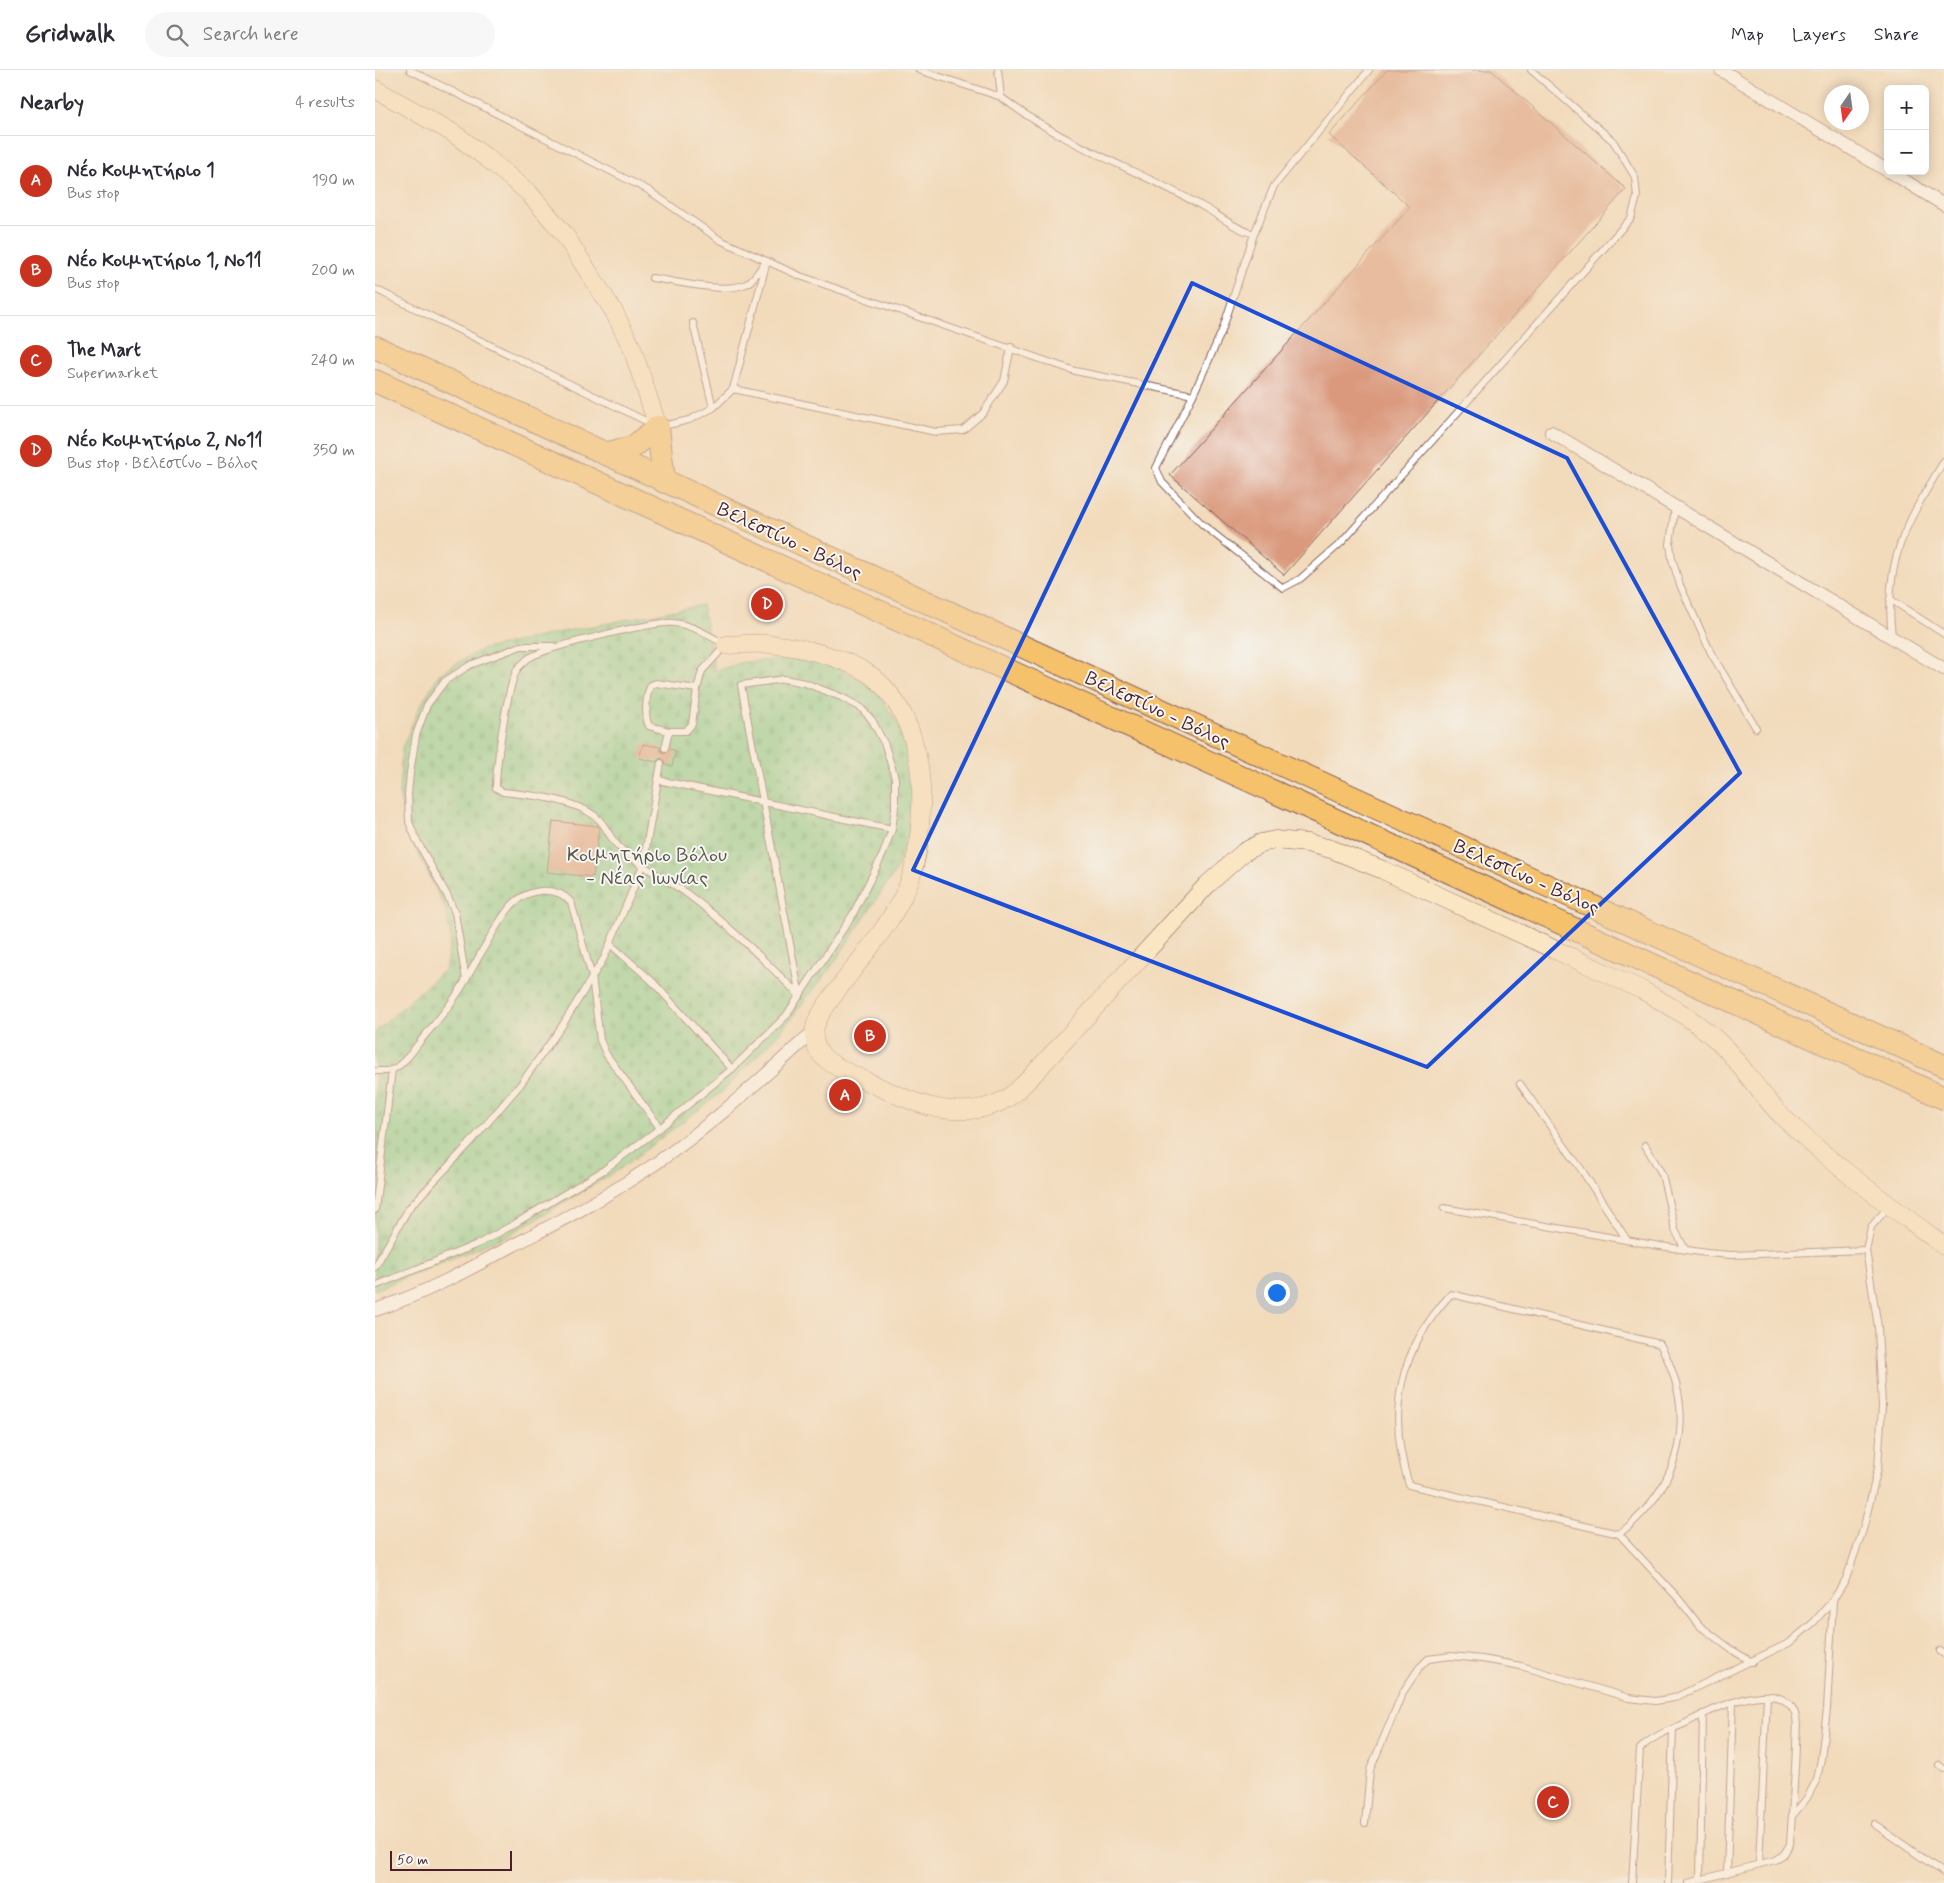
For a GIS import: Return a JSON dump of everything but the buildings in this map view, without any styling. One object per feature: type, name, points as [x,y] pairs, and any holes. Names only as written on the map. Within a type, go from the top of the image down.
[{"type":"highway","name":"Βελεστίνο - Βόλος","points":[[375,347],[664,482],[1944,1066]]},
{"type":"highway","name":"Βελεστίνο - Βόλος","points":[[375,381],[1944,1098]]},
{"type":"highway","points":[[605,454],[633,447],[658,428]]},
{"type":"highway","points":[[658,428],[664,482]]},
{"type":"street","points":[[1721,70],[1884,169]]},
{"type":"street","points":[[375,90],[453,133],[488,158],[529,192],[564,234],[613,310],[632,348],[658,428]]},
{"type":"street","points":[[1895,175],[1944,205]]},
{"type":"street","points":[[1551,432],[1944,669]]},
{"type":"street","points":[[727,645],[781,645],[823,655],[859,668],[880,683],[901,712],[913,740],[919,762],[922,783],[921,830],[910,881],[896,907],[815,1024],[815,1043],[828,1061],[918,1103],[947,1109],[977,1110],[994,1105],[1012,1095],[1031,1077],[1207,884],[1227,866],[1261,842],[1275,840],[1307,842],[1331,849],[1383,870],[1642,990],[1668,1005],[1700,1026],[1726,1049],[1756,1088],[1786,1120],[1836,1164],[1944,1246]]},
{"type":"street","points":[[375,1310],[440,1285],[596,1201],[636,1177],[722,1112],[814,1031]]},
{"type":"lane","points":[[410,70],[648,190],[719,240],[800,276],[1075,371],[1193,395]]},
{"type":"lane","points":[[919,70],[1001,97],[1023,114],[1073,142],[1201,205],[1238,229],[1254,234]]},
{"type":"lane","points":[[998,70],[1001,97]]},
{"type":"lane","points":[[1369,70],[1274,186],[1254,234],[1222,331],[1193,395],[1156,468],[1162,482],[1203,525],[1283,588],[1300,579],[1342,542],[1631,218],[1637,197],[1635,177],[1613,141],[1531,70]]},
{"type":"lane","points":[[652,278],[710,287],[733,287],[748,284],[767,261]]},
{"type":"lane","points":[[375,289],[658,428],[689,420],[713,408],[733,388],[767,261]]},
{"type":"lane","points":[[693,323],[713,408]]},
{"type":"lane","points":[[733,388],[936,432],[963,430],[983,413],[1004,381],[1011,348]]},
{"type":"lane","points":[[1892,638],[1890,599],[1891,580],[1896,554],[1903,534],[1944,461]]},
{"type":"lane","points":[[1676,506],[1670,544],[1672,559],[1680,585],[1711,653],[1756,728]]},
{"type":"lane","points":[[1890,599],[1944,634]]},
{"type":"lane","points":[[697,689],[656,683],[649,687],[647,724],[653,728],[669,731],[681,732],[690,729],[702,671],[727,645],[694,628],[673,623],[649,626],[556,646],[529,658],[518,669],[508,695],[496,788],[503,792],[570,803],[590,813],[605,826],[617,845],[686,894],[743,939],[800,996]]},
{"type":"lane","points":[[466,980],[455,913],[409,822],[409,773],[416,735],[427,705],[445,681],[471,664],[521,646],[556,646]]},
{"type":"lane","points":[[375,1286],[480,1243],[604,1170],[660,1128],[732,1069],[785,1016],[800,996],[853,914],[883,854],[892,829],[895,808],[895,778],[885,745],[872,720],[860,707],[841,697],[805,683],[785,679],[741,685],[800,996]]},
{"type":"lane","points":[[665,748],[669,731]]},
{"type":"lane","points":[[375,1267],[409,1208],[471,1142],[520,1085],[562,1026],[604,958],[643,865],[661,763]]},
{"type":"lane","points":[[658,780],[892,829]]},
{"type":"lane","points":[[375,1071],[392,1070],[404,1061],[441,1017],[512,905],[527,894],[552,890],[566,896],[571,902],[592,977],[600,1040],[603,1047],[613,1066],[660,1128]]},
{"type":"lane","points":[[610,944],[652,981],[732,1069]]},
{"type":"lane","points":[[375,1210],[392,1070]]},
{"type":"lane","points":[[1520,1084],[1581,1169],[1627,1240]]},
{"type":"lane","points":[[1645,1145],[1662,1174],[1675,1230],[1685,1249]]},
{"type":"lane","points":[[1365,1823],[1370,1770],[1403,1692],[1419,1668],[1428,1659],[1451,1656],[1521,1666],[1629,1698],[1655,1701],[1674,1698],[1753,1662],[1789,1643],[1814,1622],[1833,1600],[1846,1579],[1863,1530],[1878,1468],[1882,1406],[1878,1327],[1866,1250],[1871,1227],[1890,1205]]},
{"type":"lane","points":[[1444,1208],[1627,1240],[1731,1255],[1866,1250]]},
{"type":"lane","points":[[1619,1534],[1647,1510],[1658,1496],[1674,1464],[1679,1446],[1681,1428],[1679,1393],[1672,1368],[1660,1344],[1451,1294],[1437,1309],[1419,1337],[1407,1362],[1402,1381],[1397,1423],[1403,1464],[1409,1484],[1619,1534],[1678,1598],[1700,1626],[1732,1650],[1753,1662]]},
{"type":"lane","points":[[1792,1816],[1807,1798],[1817,1779],[1821,1759],[1827,1709],[1833,1600]]},
{"type":"lane","points":[[1632,1883],[1640,1750],[1650,1740],[1703,1714],[1733,1702],[1758,1696],[1767,1696],[1787,1703],[1795,1712],[1797,1721],[1790,1844],[1784,1854],[1775,1860],[1688,1883]]},
{"type":"lane","points":[[1759,1864],[1767,1696]]},
{"type":"lane","points":[[1727,1873],[1733,1702]]},
{"type":"lane","points":[[1699,1880],[1703,1714]]},
{"type":"lane","points":[[1668,1883],[1673,1729]]},
{"type":"lane","points":[[1874,1824],[1944,1873]]},
{"type":"highlighted area","points":[[1192,283],[1567,458],[1740,773],[1427,1067],[913,870]]},
{"type":"green space","name":"Κοιμητήριο Βόλου - Νέας Ιωνίας","points":[[702,605],[715,671],[743,662],[792,659],[819,661],[847,672],[876,690],[898,724],[910,760],[917,795],[910,829],[896,870],[830,969],[780,1032],[722,1092],[620,1169],[511,1234],[375,1290],[375,1032],[445,969],[451,939],[445,908],[407,831],[399,794],[402,748],[418,710],[439,674],[480,650],[566,631]]},
{"type":"place","name":"Νέο Κοιμητήριο 2, Νο11","points":[[767,604]]},
{"type":"place","name":"Νέο Κοιμητήριο 1, Νο11","points":[[870,1036]]},
{"type":"place","name":"Νέο Κοιμητήριο 1","points":[[845,1095]]},
{"type":"place","name":"The Mart","points":[[1553,1802]]}]
